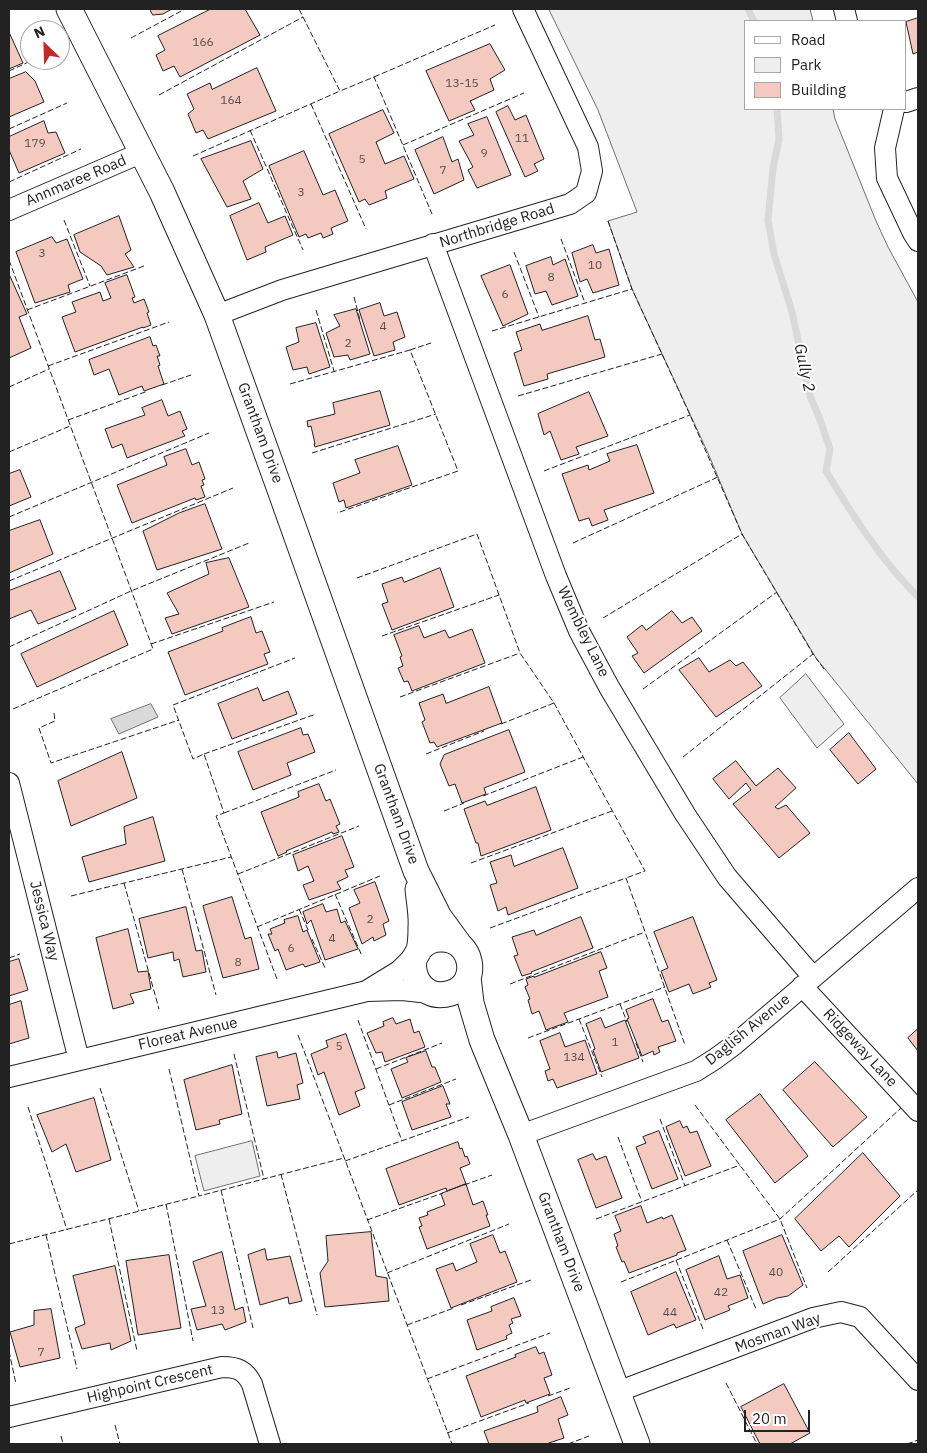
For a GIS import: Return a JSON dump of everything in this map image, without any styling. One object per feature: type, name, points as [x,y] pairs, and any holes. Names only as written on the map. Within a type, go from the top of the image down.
[{"type":"street","name":"Grantham Drive","points":[[69,9],[143,152],[216,315],[280,487],[416,872],[438,918],[465,950],[470,959],[468,977],[471,1003],[482,1040],[521,1135],[637,1444]]},
{"type":"street","name":"Northbridge Road","points":[[216,315],[282,290],[570,204],[586,193],[592,171],[588,147],[523,9]]},
{"type":"street","points":[[894,110],[885,148],[887,178],[918,241]]},
{"type":"street","name":"Annmaree Road","points":[[9,210],[143,152]]},
{"type":"street","name":"Wembley Lane","points":[[433,244],[578,631],[685,814],[727,877],[808,981]]},
{"type":"street","name":"Jessica Way","points":[[9,783],[78,1060]]},
{"type":"street","name":"Grantham Drive","points":[[416,872],[422,924],[413,971],[424,989],[434,994],[482,1040]]},
{"type":"street","name":"Daglish Avenue","points":[[521,1135],[696,1071],[716,1059],[918,888]]},
{"type":"street","points":[[417,953],[421,946],[435,939],[445,938],[458,943]]},
{"type":"street","name":"Floreat Avenue","points":[[367,991],[398,972],[417,953]]},
{"type":"street","points":[[434,994],[446,995],[455,992],[463,986],[468,977]]},
{"type":"street","name":"Ridgeway Lane","points":[[808,981],[918,1111]]},
{"type":"street","name":"Floreat Avenue","points":[[9,1077],[367,991],[402,990],[434,994]]},
{"type":"street","name":"Mosman Way","points":[[617,1392],[813,1318],[841,1312],[860,1318],[918,1380]]},
{"type":"street","name":"Highpoint Crescent","points":[[9,1417],[222,1366],[233,1367],[248,1376],[252,1384],[270,1444]]},
{"type":"green space","points":[[549,9],[810,9],[813,20],[744,20],[744,110],[833,110],[835,119],[876,221],[918,302],[918,784],[816,658],[742,534],[708,453],[632,289],[608,221],[637,212],[598,110]]},
{"type":"green space","points":[[806,674],[844,724],[817,748],[780,698]]},
{"type":"green space","points":[[252,1141],[260,1176],[204,1191],[195,1156]]},
{"type":"shaded area","points":[[151,704],[158,717],[119,734],[111,719]]},
{"type":"building","points":[[150,9],[172,9],[163,14],[153,15]]},
{"type":"building","points":[[211,9],[245,9],[260,35],[180,77],[174,66],[163,71],[156,55],[165,50],[158,36]]},
{"type":"building","points":[[918,18],[918,52],[913,54],[907,27],[907,22]]},
{"type":"building","points":[[9,32],[20,56],[20,64],[9,69]]},
{"type":"building","points":[[490,44],[505,70],[490,79],[494,90],[470,101],[475,110],[449,121],[426,71]]},
{"type":"building","points":[[257,68],[276,111],[208,139],[203,130],[196,133],[188,114],[194,109],[187,94],[210,83],[212,89]]},
{"type":"building","points":[[26,72],[35,81],[44,102],[9,117],[9,79]]},
{"type":"building","points":[[508,106],[515,120],[526,115],[544,159],[534,164],[538,171],[525,177],[496,112]]},
{"type":"building","points":[[383,110],[394,133],[376,142],[385,164],[404,156],[414,179],[385,191],[387,198],[369,205],[365,199],[359,202],[329,134]]},
{"type":"building","points":[[487,117],[511,175],[477,188],[468,170],[473,167],[459,141],[474,135],[468,124]]},
{"type":"building","points":[[44,121],[48,133],[56,132],[65,153],[19,173],[9,150],[9,137]]},
{"type":"building","points":[[443,137],[452,162],[458,159],[464,180],[434,194],[415,150]]},
{"type":"building","points":[[251,141],[263,169],[243,181],[251,199],[227,207],[201,159]]},
{"type":"building","points":[[304,151],[323,195],[335,190],[348,221],[331,228],[333,234],[323,238],[321,233],[308,238],[306,234],[299,237],[269,166]]},
{"type":"building","points":[[259,203],[268,223],[285,216],[293,235],[265,247],[266,252],[247,260],[230,216]]},
{"type":"building","points":[[119,216],[131,250],[125,254],[134,267],[107,275],[101,266],[80,252],[74,235]]},
{"type":"building","points":[[52,237],[56,243],[67,239],[83,279],[68,285],[70,292],[35,303],[16,252]]},
{"type":"building","points":[[593,245],[596,253],[609,249],[619,285],[593,293],[587,279],[580,282],[572,253]]},
{"type":"building","points":[[551,257],[553,265],[565,259],[578,296],[552,305],[546,291],[535,294],[526,266]]},
{"type":"building","points":[[510,265],[528,314],[503,326],[481,276]]},
{"type":"building","points":[[9,274],[27,314],[19,317],[31,348],[9,358]]},
{"type":"building","points":[[127,275],[135,297],[132,298],[134,303],[144,299],[151,325],[75,352],[62,317],[76,312],[72,302],[100,292],[103,301],[111,298],[105,283]]},
{"type":"building","points":[[380,303],[384,316],[397,312],[405,337],[393,342],[395,350],[374,356],[359,310]]},
{"type":"building","points":[[356,309],[370,354],[350,360],[348,355],[334,357],[326,333],[340,326],[334,315]]},
{"type":"building","points":[[588,316],[595,340],[600,339],[605,357],[547,374],[548,379],[524,386],[514,353],[522,350],[516,332],[540,324],[542,330]]},
{"type":"building","points":[[316,323],[330,367],[309,374],[307,367],[293,370],[286,347],[299,342],[296,328]]},
{"type":"building","points":[[150,337],[153,346],[156,345],[160,356],[157,356],[160,365],[158,366],[164,384],[144,391],[142,386],[119,395],[109,369],[94,375],[89,360]]},
{"type":"building","points":[[380,391],[390,425],[315,447],[311,426],[308,427],[307,421],[335,414],[333,403]]},
{"type":"building","points":[[589,392],[608,436],[576,447],[579,454],[561,460],[550,431],[544,435],[538,414]]},
{"type":"building","points":[[162,400],[168,416],[180,411],[187,429],[182,431],[185,436],[127,458],[122,444],[112,448],[105,429],[145,415],[142,408]]},
{"type":"building","points":[[637,445],[654,493],[604,510],[608,520],[592,526],[589,518],[579,521],[562,474],[588,465],[589,470],[610,461],[607,454]]},
{"type":"building","points":[[398,446],[412,485],[346,508],[344,500],[339,502],[333,483],[360,473],[355,460]]},
{"type":"building","points":[[186,449],[192,465],[199,462],[205,479],[202,480],[204,485],[201,486],[205,497],[196,500],[195,498],[132,523],[117,485],[167,465],[164,457]]},
{"type":"building","points":[[20,470],[31,497],[9,506],[9,474]]},
{"type":"building","points":[[205,504],[222,549],[157,570],[143,531],[179,513]]},
{"type":"building","points":[[40,520],[53,554],[9,573],[9,531]]},
{"type":"building","points":[[229,558],[249,607],[172,634],[165,618],[179,614],[167,593],[209,574],[206,563]]},
{"type":"building","points":[[440,568],[454,607],[392,630],[382,604],[388,602],[382,584],[402,577],[404,582]]},
{"type":"building","points":[[60,571],[76,609],[38,624],[31,610],[9,619],[9,591]]},
{"type":"building","points":[[114,611],[128,645],[37,687],[21,654]]},
{"type":"building","points":[[672,611],[682,623],[692,617],[702,631],[644,673],[632,656],[638,653],[627,637],[642,625],[646,630]]},
{"type":"building","points":[[251,617],[256,633],[262,631],[270,652],[264,654],[268,664],[185,695],[168,652],[223,631],[222,628]]},
{"type":"building","points":[[419,626],[424,638],[445,630],[449,638],[472,629],[485,663],[412,691],[408,681],[404,682],[398,668],[403,666],[400,657],[402,656],[394,635]]},
{"type":"building","points":[[699,658],[709,672],[730,660],[736,666],[743,662],[762,686],[716,717],[679,670]]},
{"type":"building","points":[[489,687],[502,723],[437,747],[434,742],[430,743],[422,722],[425,720],[419,703],[443,694],[446,703]]},
{"type":"building","points":[[258,688],[263,701],[288,691],[297,714],[232,739],[218,704]]},
{"type":"building","points":[[301,728],[303,735],[308,734],[315,752],[287,763],[291,775],[253,790],[238,752]]},
{"type":"building","points":[[509,730],[525,772],[484,788],[486,794],[462,803],[455,784],[449,786],[440,764],[444,755]]},
{"type":"building","points":[[849,733],[876,769],[858,784],[830,750]]},
{"type":"building","points":[[122,752],[137,798],[71,826],[58,781]]},
{"type":"building","points":[[736,761],[756,786],[778,768],[796,788],[775,807],[778,809],[786,805],[810,833],[779,858],[733,804],[751,790],[746,783],[729,799],[713,779]]},
{"type":"building","points":[[319,784],[326,801],[330,799],[340,824],[336,826],[339,832],[333,834],[332,832],[278,856],[261,812],[299,797],[298,792]]},
{"type":"building","points":[[536,787],[551,830],[481,856],[478,843],[476,843],[464,809],[485,801],[487,805]]},
{"type":"building","points":[[153,817],[165,861],[89,882],[82,857],[126,844],[124,827]]},
{"type":"building","points":[[342,836],[354,867],[345,870],[348,877],[337,882],[341,889],[309,900],[303,885],[314,881],[308,866],[298,871],[293,855]]},
{"type":"building","points":[[563,848],[578,888],[508,915],[506,907],[498,911],[490,885],[497,883],[490,862],[511,855],[514,866]]},
{"type":"building","points":[[375,882],[389,921],[383,924],[386,935],[374,941],[373,937],[362,944],[349,908],[360,903],[354,890]]},
{"type":"building","points":[[232,897],[245,939],[251,937],[259,969],[223,978],[203,906]]},
{"type":"building","points":[[323,904],[326,912],[337,909],[341,923],[345,921],[358,949],[325,960],[311,920],[307,924],[303,912]]},
{"type":"building","points":[[186,907],[196,951],[202,950],[206,972],[183,977],[179,959],[174,961],[173,952],[148,958],[139,919]]},
{"type":"building","points":[[298,916],[303,932],[307,930],[320,962],[305,967],[303,964],[286,970],[278,949],[275,951],[268,934],[272,934],[270,929],[285,923],[284,920]]},
{"type":"building","points":[[581,917],[593,948],[522,976],[514,956],[518,955],[512,937],[534,930],[536,935]]},
{"type":"building","points":[[693,917],[717,980],[709,983],[711,987],[693,994],[689,984],[669,992],[661,971],[668,968],[654,932]]},
{"type":"building","points":[[128,929],[138,972],[148,971],[151,989],[130,994],[134,1003],[113,1009],[96,938]]},
{"type":"building","points":[[601,952],[607,968],[599,971],[608,997],[564,1013],[568,1022],[546,1030],[539,1011],[532,1014],[528,1000],[530,999],[525,987],[528,985],[526,979]]},
{"type":"building","points":[[19,959],[28,990],[9,996],[9,962]]},
{"type":"building","points":[[653,999],[662,1022],[668,1020],[676,1041],[658,1047],[660,1052],[654,1055],[653,1051],[642,1056],[627,1019],[629,1018],[626,1010]]},
{"type":"building","points":[[21,1001],[29,1038],[9,1044],[9,1005]]},
{"type":"building","points":[[393,1018],[396,1024],[410,1019],[414,1033],[419,1031],[425,1047],[385,1062],[382,1052],[376,1053],[367,1033],[384,1026],[383,1022]]},
{"type":"building","points":[[601,1018],[605,1028],[625,1020],[639,1058],[601,1072],[586,1024]]},
{"type":"building","points":[[918,1029],[918,1051],[908,1038]]},
{"type":"building","points":[[560,1033],[565,1047],[585,1040],[597,1074],[557,1088],[553,1079],[548,1081],[545,1071],[550,1069],[540,1041]]},
{"type":"building","points":[[346,1034],[365,1088],[355,1092],[360,1106],[339,1115],[324,1072],[318,1075],[311,1054],[328,1047],[326,1041]]},
{"type":"building","points":[[426,1051],[432,1067],[435,1067],[441,1082],[402,1098],[391,1069],[408,1062],[406,1058]]},
{"type":"building","points":[[277,1052],[278,1058],[296,1053],[303,1083],[297,1085],[300,1099],[267,1106],[256,1057]]},
{"type":"building","points":[[815,1062],[867,1117],[833,1147],[783,1090]]},
{"type":"building","points":[[232,1065],[242,1114],[219,1120],[220,1124],[196,1130],[184,1080]]},
{"type":"building","points":[[443,1086],[450,1104],[446,1104],[451,1117],[412,1130],[402,1102]]},
{"type":"building","points":[[760,1094],[808,1156],[775,1183],[726,1120]]},
{"type":"building","points":[[94,1098],[111,1160],[76,1172],[66,1144],[52,1152],[37,1115]]},
{"type":"building","points":[[680,1121],[683,1128],[687,1126],[690,1133],[697,1131],[711,1166],[685,1176],[666,1127]]},
{"type":"building","points":[[659,1131],[678,1179],[652,1189],[636,1147],[646,1143],[643,1137]]},
{"type":"building","points":[[458,1142],[460,1149],[462,1148],[470,1164],[460,1168],[466,1184],[447,1191],[446,1188],[399,1205],[386,1169]]},
{"type":"building","points":[[863,1153],[900,1196],[849,1247],[839,1236],[821,1251],[795,1219]]},
{"type":"building","points":[[593,1154],[596,1160],[606,1156],[622,1198],[596,1208],[578,1160]]},
{"type":"building","points":[[466,1184],[473,1205],[483,1201],[490,1226],[427,1249],[419,1227],[422,1226],[419,1218],[428,1215],[427,1212],[445,1205],[441,1194]]},
{"type":"building","points":[[641,1206],[647,1223],[672,1215],[686,1250],[629,1273],[616,1247],[618,1246],[614,1234],[621,1231],[615,1216]]},
{"type":"building","points":[[371,1232],[376,1276],[387,1278],[389,1301],[325,1307],[320,1273],[328,1261],[326,1236]]},
{"type":"building","points":[[493,1235],[500,1253],[505,1251],[517,1282],[451,1308],[436,1269],[453,1263],[456,1271],[477,1262],[470,1244]]},
{"type":"building","points":[[782,1235],[803,1285],[788,1296],[763,1304],[743,1251]]},
{"type":"building","points":[[265,1249],[267,1260],[290,1256],[302,1301],[289,1304],[288,1297],[260,1305],[248,1255]]},
{"type":"building","points":[[222,1252],[235,1310],[243,1307],[246,1322],[225,1330],[222,1324],[197,1330],[191,1309],[206,1306],[193,1262]]},
{"type":"building","points":[[169,1255],[181,1328],[138,1335],[126,1261]]},
{"type":"building","points":[[719,1256],[727,1279],[740,1275],[748,1298],[728,1306],[730,1310],[705,1320],[686,1270]]},
{"type":"building","points":[[115,1266],[131,1341],[111,1350],[110,1343],[82,1349],[75,1328],[85,1324],[73,1276]]},
{"type":"building","points":[[676,1272],[696,1320],[676,1328],[674,1324],[648,1335],[631,1292]]},
{"type":"building","points":[[514,1298],[521,1316],[511,1319],[513,1323],[509,1325],[512,1333],[506,1336],[507,1339],[477,1350],[467,1320],[492,1311],[491,1307]]},
{"type":"building","points":[[51,1309],[60,1358],[20,1367],[10,1332],[34,1325],[34,1311]]},
{"type":"building","points":[[536,1347],[539,1354],[544,1352],[552,1375],[544,1378],[550,1394],[526,1403],[525,1400],[481,1417],[466,1376],[516,1357],[515,1355]]},
{"type":"building","points":[[784,1384],[810,1433],[790,1444],[760,1444],[741,1407]]},
{"type":"building","points":[[561,1397],[568,1415],[558,1419],[564,1438],[546,1444],[489,1444],[484,1431],[538,1412],[537,1407]]},
{"type":"waterway","name":"Gully 2","points":[[748,9],[754,20]]},
{"type":"waterway","name":"Gully 2","points":[[777,110],[779,139],[773,168],[768,220],[774,254],[792,312],[810,396],[830,449],[826,471],[868,537],[918,597]]},
{"type":"fence","points":[[131,38],[185,9]]},
{"type":"fence","points":[[299,9],[340,91],[374,77],[432,214]]},
{"type":"fence","points":[[159,95],[303,17]]},
{"type":"fence","points":[[374,77],[495,25]]},
{"type":"fence","points":[[9,71],[20,66]]},
{"type":"fence","points":[[193,156],[340,91]]},
{"type":"fence","points":[[403,145],[524,93]]},
{"type":"fence","points":[[9,129],[67,103]]},
{"type":"fence","points":[[311,104],[366,229]]},
{"type":"fence","points":[[250,130],[303,250]]},
{"type":"fence","points":[[9,182],[81,149]]},
{"type":"fence","points":[[64,220],[90,286]]},
{"type":"fence","points":[[608,221],[632,289],[742,534],[813,654]]},
{"type":"fence","points":[[561,239],[585,303]]},
{"type":"fence","points":[[514,252],[539,317]]},
{"type":"fence","points":[[9,260],[153,649],[13,709]]},
{"type":"fence","points":[[27,310],[144,266]]},
{"type":"fence","points":[[492,331],[632,289]]},
{"type":"fence","points":[[354,297],[360,320]]},
{"type":"fence","points":[[316,310],[334,371]]},
{"type":"fence","points":[[48,366],[169,322]]},
{"type":"fence","points":[[410,350],[431,343]]},
{"type":"fence","points":[[290,384],[410,350],[458,471],[337,513]]},
{"type":"fence","points":[[518,396],[662,354]]},
{"type":"fence","points":[[9,387],[49,369]]},
{"type":"fence","points":[[162,385],[191,375]]},
{"type":"fence","points":[[68,420],[148,391]]},
{"type":"fence","points":[[312,453],[436,414]]},
{"type":"fence","points":[[544,471],[690,415]]},
{"type":"fence","points":[[9,452],[70,426]]},
{"type":"fence","points":[[9,517],[209,433]]},
{"type":"fence","points":[[573,543],[718,477]]},
{"type":"fence","points":[[9,581],[233,488]]},
{"type":"fence","points":[[357,578],[477,534],[520,653],[554,703],[645,871],[626,878]]},
{"type":"fence","points":[[603,618],[742,534]]},
{"type":"fence","points":[[9,647],[131,591],[249,543]]},
{"type":"fence","points":[[643,689],[777,592]]},
{"type":"fence","points":[[382,636],[499,595]]},
{"type":"fence","points":[[151,644],[274,602]]},
{"type":"fence","points":[[400,697],[520,653]]},
{"type":"fence","points":[[683,757],[813,654],[824,669]]},
{"type":"fence","points":[[277,979],[216,816],[224,813],[204,754],[193,759],[173,705],[295,658]]},
{"type":"fence","points":[[501,724],[554,703]]},
{"type":"fence","points":[[54,713],[55,721],[39,728],[51,763],[179,720]]},
{"type":"fence","points":[[204,754],[316,714]]},
{"type":"fence","points":[[426,754],[484,731]]},
{"type":"fence","points":[[483,796],[583,757]]},
{"type":"fence","points":[[224,813],[336,770]]},
{"type":"fence","points":[[444,811],[464,803]]},
{"type":"fence","points":[[471,863],[612,811]]},
{"type":"fence","points":[[238,874],[359,826]]},
{"type":"fence","points":[[71,896],[231,857]]},
{"type":"fence","points":[[182,869],[216,995]]},
{"type":"fence","points":[[257,927],[380,876]]},
{"type":"fence","points":[[490,928],[626,878],[685,1045]]},
{"type":"fence","points":[[124,883],[159,1009]]},
{"type":"fence","points":[[335,894],[362,956]]},
{"type":"fence","points":[[299,909],[309,932]]},
{"type":"fence","points":[[510,984],[645,932]]},
{"type":"fence","points":[[312,939],[325,968]]},
{"type":"fence","points":[[9,958],[20,954]]},
{"type":"fence","points":[[528,1038],[665,987]]},
{"type":"fence","points":[[620,1004],[627,1022]]},
{"type":"fence","points":[[579,1019],[602,1077]]},
{"type":"fence","points":[[358,1020],[402,1141]]},
{"type":"fence","points":[[298,1035],[452,1444]]},
{"type":"fence","points":[[376,1069],[442,1043]]},
{"type":"fence","points":[[636,1043],[643,1062]]},
{"type":"fence","points":[[234,1054],[264,1179]]},
{"type":"fence","points":[[169,1069],[199,1196],[344,1158]]},
{"type":"fence","points":[[389,1105],[456,1079]]},
{"type":"fence","points":[[100,1088],[139,1211]]},
{"type":"fence","points":[[695,1105],[780,1219],[807,1288]]},
{"type":"fence","points":[[28,1107],[67,1230]]},
{"type":"fence","points":[[621,1282],[780,1219],[901,1108]]},
{"type":"fence","points":[[345,1161],[469,1117]]},
{"type":"fence","points":[[660,1119],[685,1186]]},
{"type":"fence","points":[[618,1137],[642,1202]]},
{"type":"fence","points":[[596,1219],[740,1165]]},
{"type":"fence","points":[[281,1174],[317,1315]]},
{"type":"fence","points":[[464,1185],[492,1175]]},
{"type":"fence","points":[[221,1190],[253,1328]]},
{"type":"fence","points":[[828,1272],[918,1190]]},
{"type":"fence","points":[[367,1220],[443,1193]]},
{"type":"fence","points":[[9,1244],[199,1196]]},
{"type":"fence","points":[[166,1204],[193,1341]]},
{"type":"fence","points":[[109,1219],[137,1351]]},
{"type":"fence","points":[[387,1273],[509,1224]]},
{"type":"fence","points":[[46,1235],[77,1369]]},
{"type":"fence","points":[[727,1240],[756,1309]]},
{"type":"fence","points":[[676,1260],[703,1329]]},
{"type":"fence","points":[[461,1305],[531,1280]]},
{"type":"fence","points":[[407,1325],[454,1308]]},
{"type":"fence","points":[[427,1379],[550,1333]]},
{"type":"fence","points":[[9,1351],[16,1384]]},
{"type":"fence","points":[[726,1383],[757,1444]]},
{"type":"fence","points":[[548,1396],[570,1388]]},
{"type":"fence","points":[[447,1433],[529,1403]]},
{"type":"fence","points":[[115,1425],[120,1444]]},
{"type":"fence","points":[[61,1436],[63,1444]]},
{"type":"fence","points":[[568,1444],[589,1436]]},
{"type":"fence","points":[[907,1444],[918,1440]]}]
